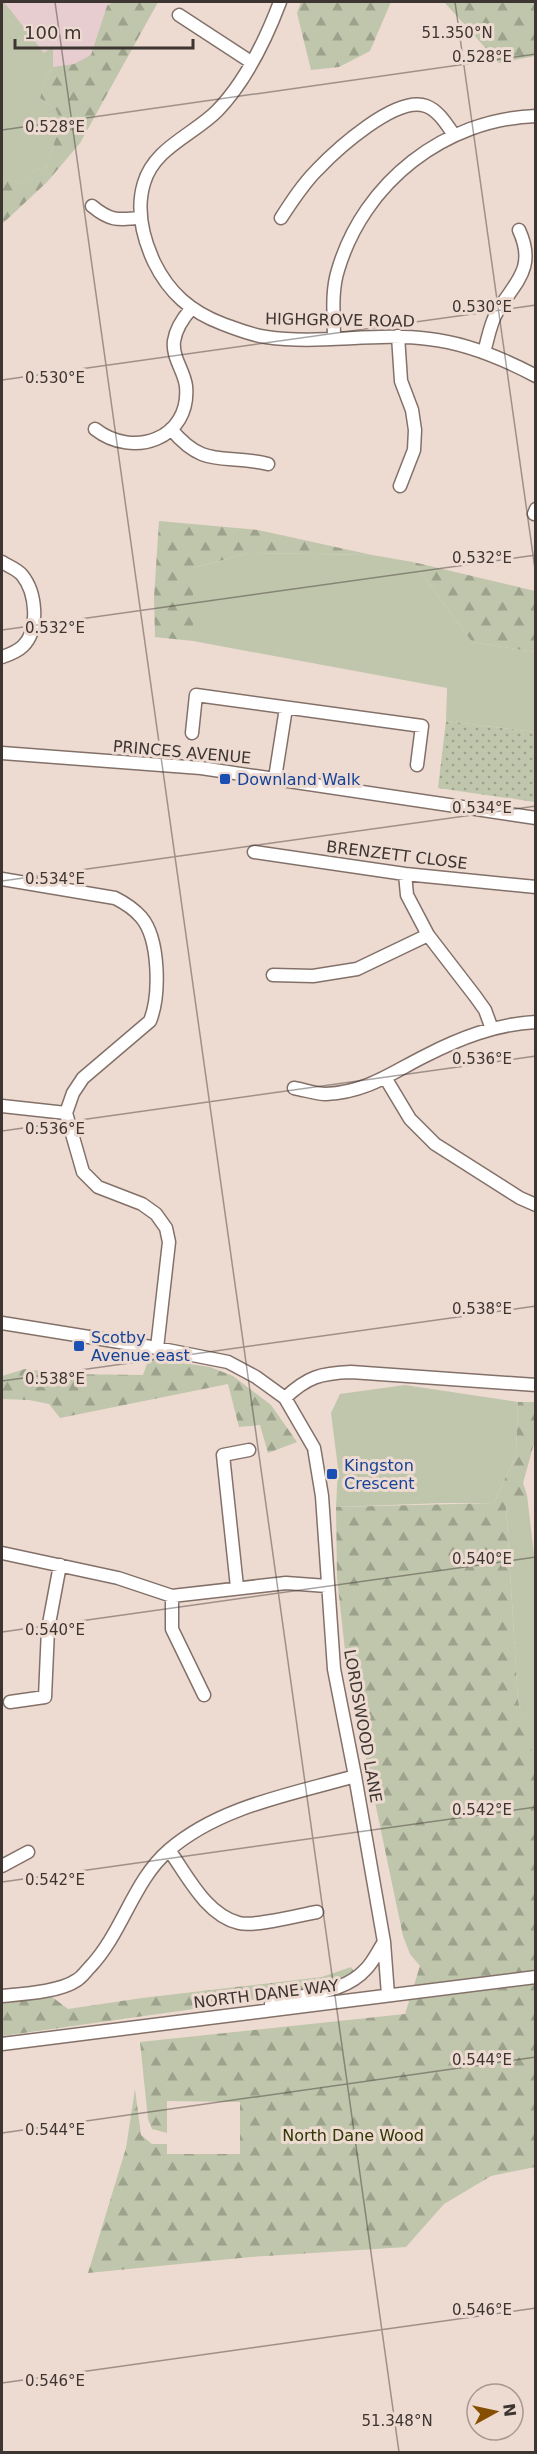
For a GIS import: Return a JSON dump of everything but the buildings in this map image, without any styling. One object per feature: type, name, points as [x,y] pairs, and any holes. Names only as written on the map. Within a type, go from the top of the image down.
[{"type":"street","name":"HIGHGROVE ROAD","points":[[280,2],[251,62],[227,99],[215,112],[166,149],[154,162],[144,181],[141,218],[150,253],[158,270],[177,296],[191,309],[218,322],[265,337],[334,339],[398,336],[447,342],[484,352],[536,376]]},
{"type":"street","points":[[179,15],[251,62]]},
{"type":"street","points":[[281,218],[317,169],[345,143],[390,113],[406,106],[426,106],[435,112],[454,135]]},
{"type":"street","points":[[334,339],[333,303],[338,270],[349,240],[363,214],[379,192],[412,160],[438,142],[495,120],[513,116],[536,116]]},
{"type":"street","points":[[92,206],[106,218],[119,220],[141,218]]},
{"type":"street","points":[[484,352],[496,313],[523,280],[528,270],[528,247],[519,230]]},
{"type":"street","points":[[95,429],[106,438],[128,444],[144,443],[171,429],[181,413],[185,392],[183,375],[174,354],[174,343],[183,318],[191,309]]},
{"type":"street","points":[[398,336],[401,381],[412,410],[415,430],[411,459],[400,486]]},
{"type":"street","points":[[171,429],[183,443],[203,456],[213,459],[248,459],[268,464]]},
{"type":"street","points":[[2,562],[19,572],[27,582],[34,603],[32,633],[22,647],[2,657]]},
{"type":"street","points":[[192,733],[196,695],[423,726],[417,765]]},
{"type":"street","points":[[275,778],[286,708]]},
{"type":"street","name":"PRINCES AVENUE","points":[[2,753],[184,766],[536,818]]},
{"type":"street","name":"BRENZETT CLOSE","points":[[254,852],[405,874],[536,887]]},
{"type":"street","points":[[405,874],[407,895],[428,935],[485,1010],[492,1029]]},
{"type":"street","points":[[2,879],[115,898],[128,905],[142,918],[149,932],[154,952],[157,987],[155,1008],[150,1021],[82,1078],[73,1093],[66,1113],[83,1172],[98,1187],[142,1204],[156,1214],[166,1228],[169,1242],[157,1348]]},
{"type":"street","points":[[273,975],[313,976],[357,969],[428,935]]},
{"type":"street","points":[[294,1088],[324,1094],[362,1088],[386,1079],[423,1057],[468,1035],[536,1022]]},
{"type":"street","points":[[386,1079],[410,1119],[435,1144],[520,1198],[536,1205]]},
{"type":"street","points":[[2,1107],[66,1113]]},
{"type":"street","name":"LORDSWOOD LANE","points":[[2,1323],[228,1362],[256,1377],[285,1398],[314,1448],[322,1496],[334,1669],[356,1776],[384,1942],[388,1995]]},
{"type":"street","points":[[285,1398],[302,1382],[326,1373],[351,1372],[409,1378],[536,1385]]},
{"type":"street","points":[[237,1587],[223,1455],[249,1450]]},
{"type":"street","points":[[2,1553],[118,1578],[172,1596],[286,1583],[327,1586]]},
{"type":"street","points":[[10,1702],[45,1697],[48,1629],[60,1565]]},
{"type":"street","points":[[172,1596],[172,1629],[204,1695]]},
{"type":"street","points":[[2,1996],[43,1992],[77,1981],[112,1940],[152,1867],[169,1850],[196,1831],[247,1807],[356,1776]]},
{"type":"street","points":[[169,1850],[218,1912],[239,1923],[267,1921],[317,1912]]},
{"type":"street","points":[[2,1866],[28,1852]]},
{"type":"street","points":[[250,2012],[287,1998],[328,1991],[354,1980],[367,1969],[384,1942]]},
{"type":"street","name":"NORTH DANE WAY","points":[[2,2044],[536,1977]]},
{"type":"shaded area","points":[[2,2],[158,2],[80,143],[47,182],[2,224]]},
{"type":"green space","points":[[2,2],[44,53],[53,46],[53,67],[46,78],[40,98],[56,110],[63,127],[55,140],[47,167],[34,171],[20,183],[2,178]]},
{"type":"green space","points":[[113,2],[158,2],[80,143],[47,182],[2,224],[2,178],[20,183],[34,171],[47,167],[55,140],[63,127],[56,110],[40,98],[46,78],[53,67],[74,64],[91,55],[107,6]]},
{"type":"green space","points":[[301,2],[391,2],[370,51],[339,67],[311,70],[297,13]]},
{"type":"green space","points":[[407,2],[535,2],[535,56],[499,63],[445,3]]},
{"type":"green space","points":[[159,521],[258,530],[372,555],[249,553],[193,568],[193,641],[155,637],[154,598]]},
{"type":"green space","points":[[249,553],[372,555],[413,562],[472,642],[535,652],[535,732],[446,721],[447,688],[193,641],[193,568]]},
{"type":"green space","points":[[413,562],[535,591],[535,652],[472,642]]},
{"type":"green space","points":[[446,721],[535,732],[535,802],[438,788]]},
{"type":"green space","points":[[149,1358],[210,1367],[233,1376],[271,1405],[297,1442],[268,1453],[260,1425],[239,1427],[228,1384],[60,1418],[49,1404],[29,1400],[2,1399],[2,1376],[25,1369],[64,1374],[143,1375]]},
{"type":"green space","points":[[405,1385],[518,1402],[516,1455],[494,1503],[336,1507],[338,1468],[331,1413],[340,1394]]},
{"type":"green space","name":"North Dane Wood","points":[[518,1402],[535,1402],[535,1440],[523,1483],[527,1495],[506,1504],[518,1701],[536,1766],[535,2167],[491,2176],[444,2204],[406,2247],[251,2257],[88,2273],[126,2148],[135,2089],[141,2135],[152,2144],[167,2144],[167,2154],[240,2154],[240,2102],[167,2101],[167,2133],[152,2129],[148,2119],[140,2042],[405,2014],[420,1966],[410,1954],[403,1936],[347,1668],[337,1578],[336,1507],[494,1503],[516,1455]]},
{"type":"green space","points":[[527,1495],[535,1563],[535,1766],[518,1701],[506,1503]]},
{"type":"green space","points":[[351,1967],[356,1975],[339,1984],[222,2005],[2,2036],[2,2002],[51,1996],[68,2009],[322,1977]]},
{"type":"place","name":"Downland Walk","points":[[225,779]]},
{"type":"place","name":"Scotby Avenue east","points":[[79,1346]]},
{"type":"place","name":"Kingston Crescent","points":[[332,1474]]}]
